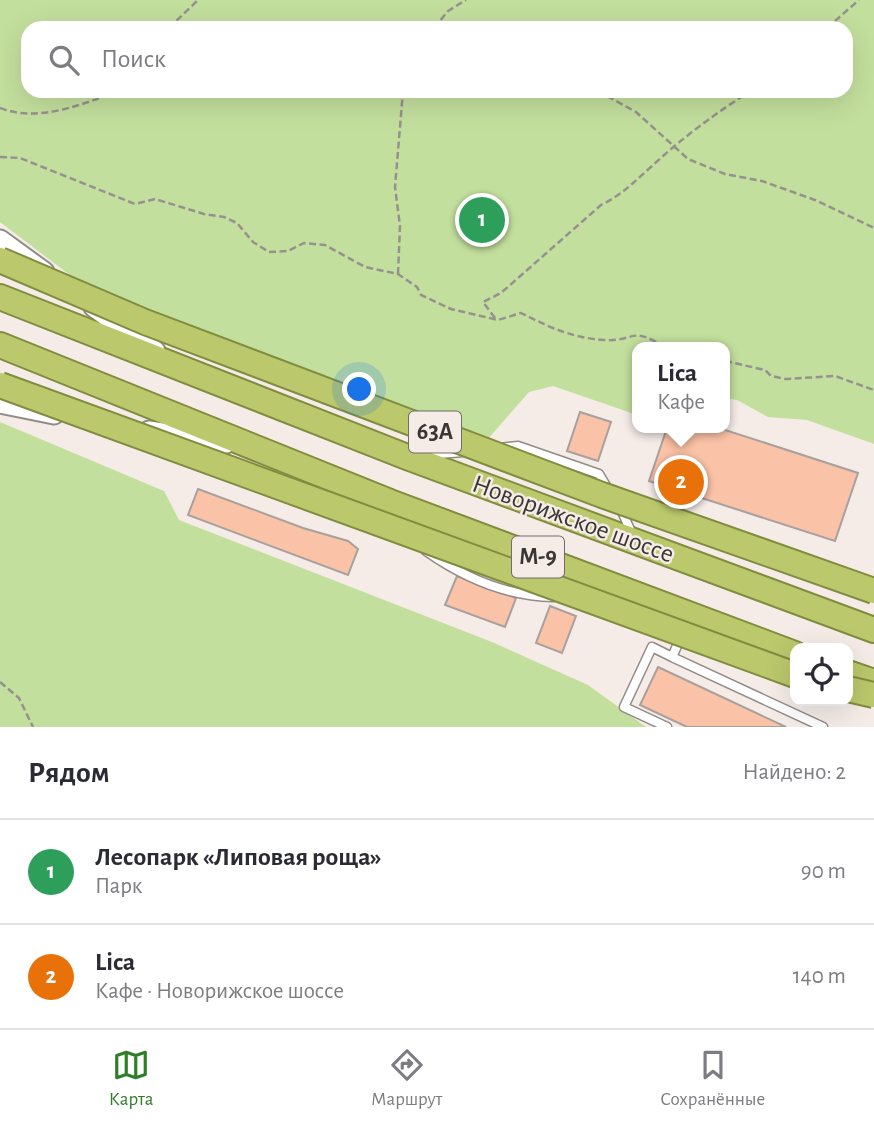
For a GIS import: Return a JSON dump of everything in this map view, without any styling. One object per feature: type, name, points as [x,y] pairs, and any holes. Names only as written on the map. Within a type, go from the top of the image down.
[{"type":"highway","name":"63A","points":[[0,260],[145,322],[275,372],[602,495],[874,591]]},
{"type":"highway","name":"Новорижское шоссе","points":[[0,297],[407,457],[836,617],[874,628]]},
{"type":"highway","name":"Новорижское шоссе","points":[[0,345],[249,446],[395,512],[623,589],[790,653]]},
{"type":"highway","points":[[0,385],[790,673]]},
{"type":"highway","points":[[853,675],[874,681]]},
{"type":"highway","points":[[853,684],[874,695]]},
{"type":"highway","points":[[853,690],[874,695]]},
{"type":"street","points":[[0,240],[181,370]]},
{"type":"street","points":[[0,403],[116,426],[249,446]]},
{"type":"lane","points":[[407,457],[518,446],[557,458],[599,474],[637,543]]},
{"type":"lane","points":[[395,512],[413,542],[455,571],[525,596],[574,597],[623,589]]},
{"type":"lane","points":[[672,657],[690,614]]},
{"type":"lane","points":[[667,727],[624,707],[652,648],[822,727]]},
{"type":"path","points":[[176,21],[198,0]]},
{"type":"path","points":[[440,21],[448,11],[466,0]]},
{"type":"path","points":[[835,21],[859,0]]},
{"type":"path","points":[[0,108],[16,114],[56,112],[99,98]]},
{"type":"path","points":[[398,274],[400,226],[394,187],[402,98]]},
{"type":"path","points":[[611,98],[636,112],[688,159],[725,174],[772,184],[874,228]]},
{"type":"path","points":[[495,319],[483,302],[501,293],[601,205],[620,196],[675,147],[738,98]]},
{"type":"path","points":[[0,157],[20,158],[135,204],[155,199],[224,217],[237,223],[253,242],[269,252],[288,251],[304,243],[325,245],[346,260],[352,258],[365,267],[398,274],[432,301],[495,319],[521,313],[562,334],[607,340],[634,333],[645,335],[656,342]]},
{"type":"path","points":[[730,362],[765,370],[771,376],[786,379],[835,376],[874,390]]},
{"type":"path","points":[[0,682],[19,698],[33,727]]},
{"type":"green space","points":[[0,0],[874,0],[874,444],[807,420],[768,417],[730,399],[730,342],[632,342],[632,413],[553,386],[529,392],[487,440],[79,282],[0,222]]},
{"type":"green space","points":[[0,422],[164,491],[179,520],[492,642],[588,685],[646,727],[0,727]]},
{"type":"building","points":[[580,412],[611,422],[598,461],[567,451]]},
{"type":"building","points":[[730,432],[858,473],[835,541],[649,481],[665,433]]},
{"type":"building","points":[[198,489],[303,528],[348,541],[358,549],[348,575],[188,515]]},
{"type":"building","points":[[457,576],[516,598],[505,627],[445,605]]},
{"type":"building","points":[[550,606],[576,616],[562,653],[536,643]]},
{"type":"building","points":[[658,667],[786,727],[687,727],[640,705]]},
{"type":"place","name":"Лесопарк «Липовая роща»","points":[[482,220]]},
{"type":"place","name":"Lica","points":[[681,482]]}]
